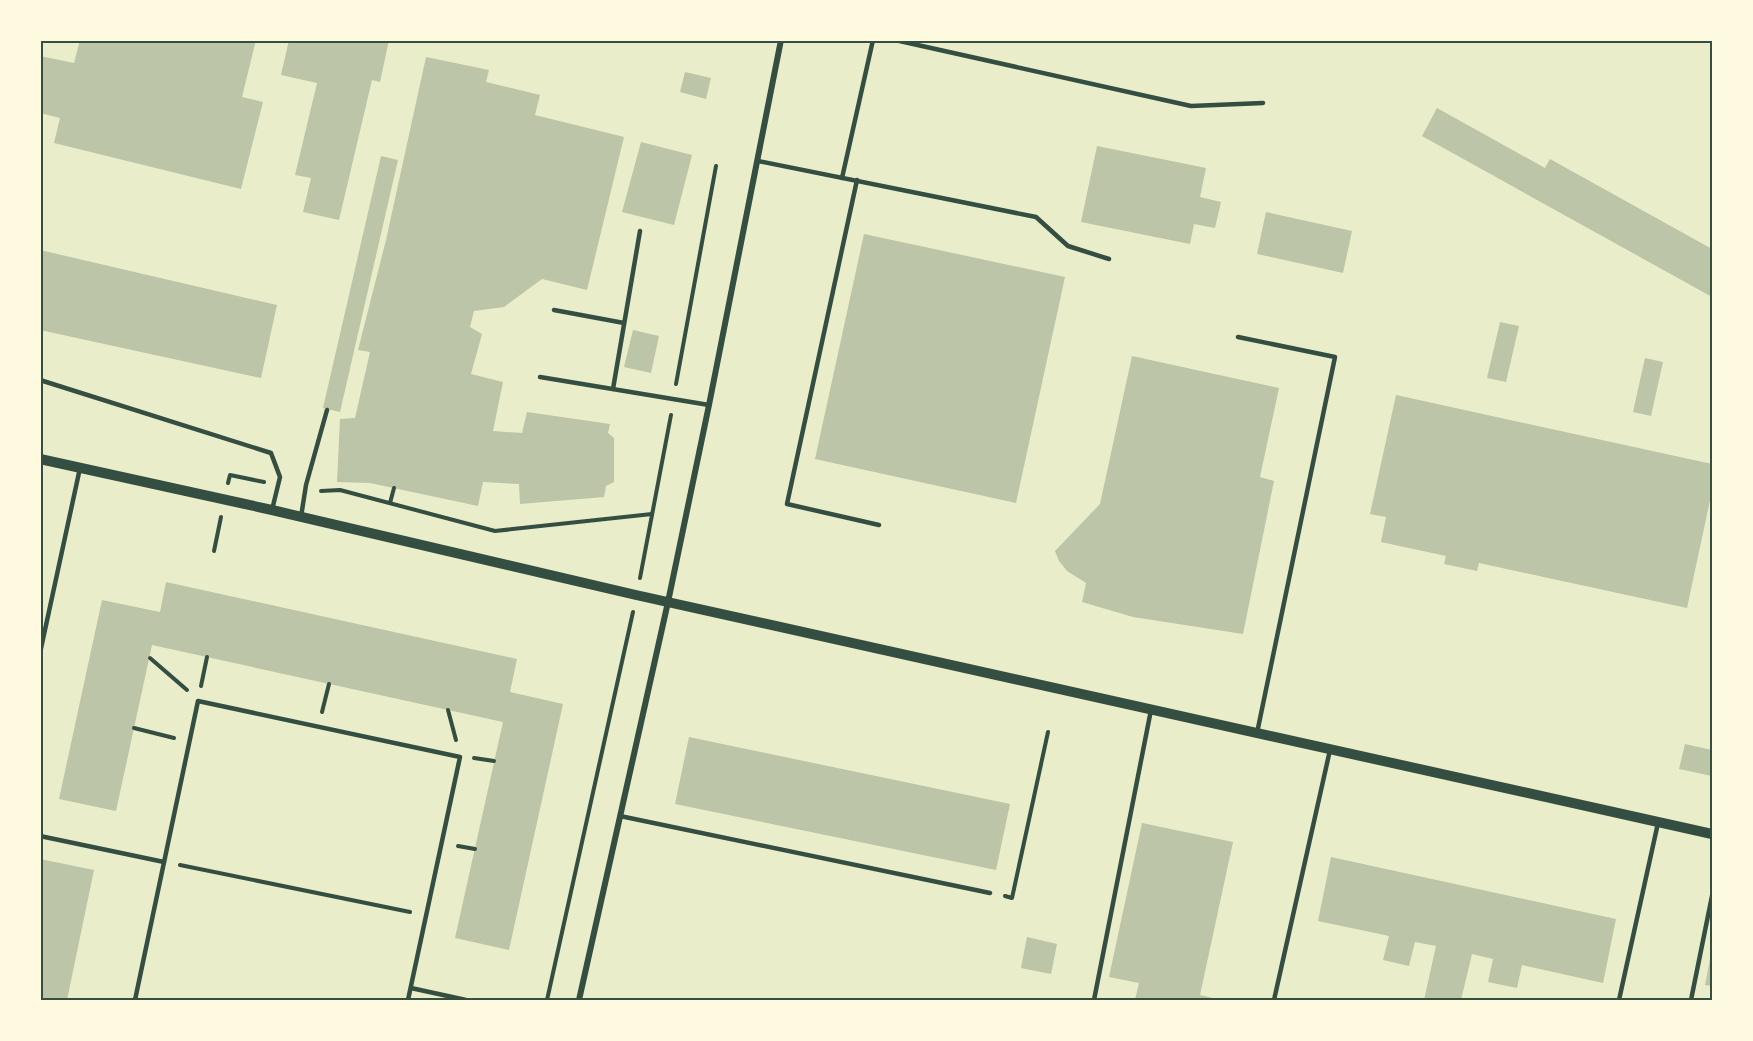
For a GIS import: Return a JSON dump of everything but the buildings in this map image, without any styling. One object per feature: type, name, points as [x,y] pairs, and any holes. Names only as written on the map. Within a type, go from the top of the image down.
[{"type":"street","points":[[579,1000],[668,602],[781,40]]},
{"type":"street","points":[[40,459],[668,602],[1713,834]]},
{"type":"lane","points":[[842,178],[873,40]]},
{"type":"lane","points":[[895,40],[1191,106],[1263,102]]},
{"type":"lane","points":[[758,161],[1036,217],[1068,246],[1109,259]]},
{"type":"lane","points":[[857,180],[787,504],[879,525]]},
{"type":"lane","points":[[613,389],[640,231]]},
{"type":"lane","points":[[554,310],[624,324]]},
{"type":"lane","points":[[1238,337],[1335,357],[1257,733]]},
{"type":"lane","points":[[540,377],[709,405]]},
{"type":"lane","points":[[40,380],[271,453],[280,477],[272,510]]},
{"type":"lane","points":[[301,517],[306,485],[327,410]]},
{"type":"lane","points":[[40,653],[80,468]]},
{"type":"lane","points":[[135,1000],[198,700],[459,757],[408,1000]]},
{"type":"lane","points":[[1094,1000],[1151,710]]},
{"type":"lane","points":[[1274,1000],[1329,750]]},
{"type":"lane","points":[[620,816],[990,893]]},
{"type":"lane","points":[[1619,1000],[1658,823]]},
{"type":"lane","points":[[40,836],[164,862]]},
{"type":"lane","points":[[1691,1000],[1713,896]]},
{"type":"lane","points":[[411,988],[466,1000]]},
{"type":"path","points":[[390,503],[394,488]]},
{"type":"path","points":[[340,490],[495,531],[652,514]]},
{"type":"path","points":[[150,658],[198,700],[207,657]]},
{"type":"path","points":[[320,726],[329,684]]},
{"type":"path","points":[[448,710],[459,757]]},
{"type":"path","points":[[134,728],[190,741]]},
{"type":"path","points":[[990,893],[1012,898],[1048,732]]},
{"type":"path","points":[[164,862],[426,915]]}]
